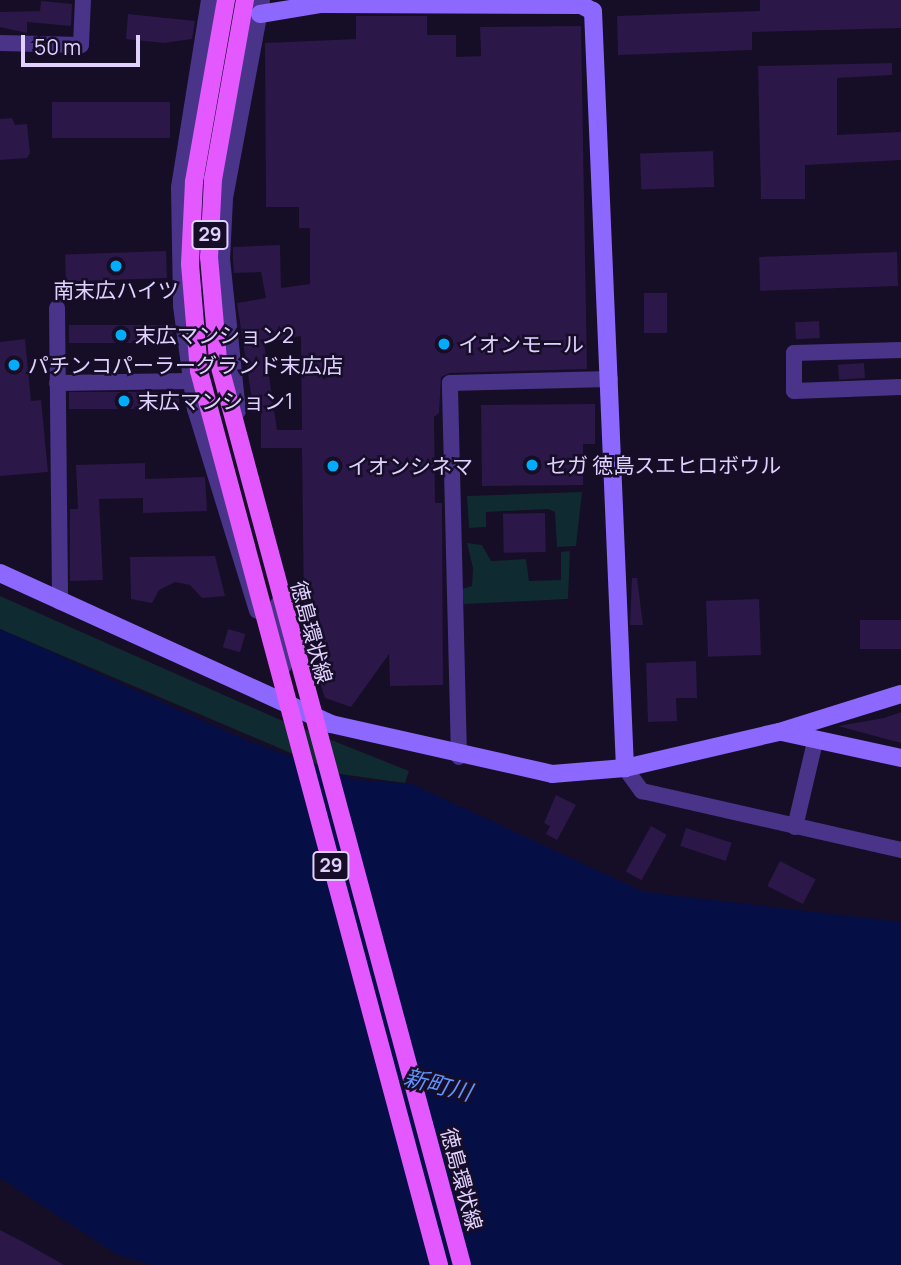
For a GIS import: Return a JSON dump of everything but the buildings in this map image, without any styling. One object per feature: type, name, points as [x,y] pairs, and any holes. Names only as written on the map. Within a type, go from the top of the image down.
[{"type":"main road","name":"徳島環状線","points":[[226,0],[194,182],[190,264],[199,370],[439,1265]]},
{"type":"main road","name":"徳島環状線","points":[[245,0],[213,179],[209,257],[218,360],[462,1265]]},
{"type":"street","points":[[0,43],[81,45],[83,0]]},
{"type":"street","points":[[209,0],[179,188],[181,306],[189,381],[221,505],[293,707]]},
{"type":"street","points":[[285,682],[275,574],[237,407],[222,260],[230,158],[245,98],[259,4],[581,5],[593,11],[625,768],[642,790],[901,850]]},
{"type":"street","points":[[195,84],[245,98]]},
{"type":"street","points":[[179,188],[225,198]]},
{"type":"street","points":[[181,306],[227,307]]},
{"type":"street","points":[[57,308],[60,602]]},
{"type":"street","points":[[901,350],[794,353],[794,391],[901,387]]},
{"type":"street","points":[[459,757],[450,383],[610,379]]},
{"type":"street","points":[[57,383],[189,381]]},
{"type":"street","points":[[195,409],[237,407]]},
{"type":"street","points":[[221,505],[256,494]]},
{"type":"street","points":[[0,573],[331,724],[459,757],[564,775],[625,768],[779,732],[901,694]]},
{"type":"street","points":[[779,732],[814,742],[901,758]]},
{"type":"street","points":[[795,827],[814,742]]},
{"type":"green space","points":[[582,492],[576,546],[557,547],[555,512],[548,509],[486,512],[486,527],[469,528],[467,496]]},
{"type":"green space","points":[[467,543],[482,545],[491,561],[526,559],[529,581],[561,580],[561,552],[570,551],[568,599],[464,604],[462,589],[472,586],[473,568]]},
{"type":"green space","points":[[0,596],[276,718],[409,771],[405,783],[340,774],[0,629]]},
{"type":"water","name":"新町川","points":[[0,629],[246,740],[356,780],[412,784],[644,892],[901,922],[901,1265],[153,1265],[118,1255],[0,1178]]},
{"type":"place","name":"南末広ハイツ","points":[[116,266]]},
{"type":"place","name":"末広マンション2","points":[[121,335]]},
{"type":"place","name":"イオンモール","points":[[444,344]]},
{"type":"place","name":"パチンコパーラーグランド末広店","points":[[14,365]]},
{"type":"place","name":"末広マンション1","points":[[124,401]]},
{"type":"place","name":"セガ 徳島スエヒロボウル","points":[[532,465]]},
{"type":"place","name":"イオンシネマ","points":[[333,466]]}]
